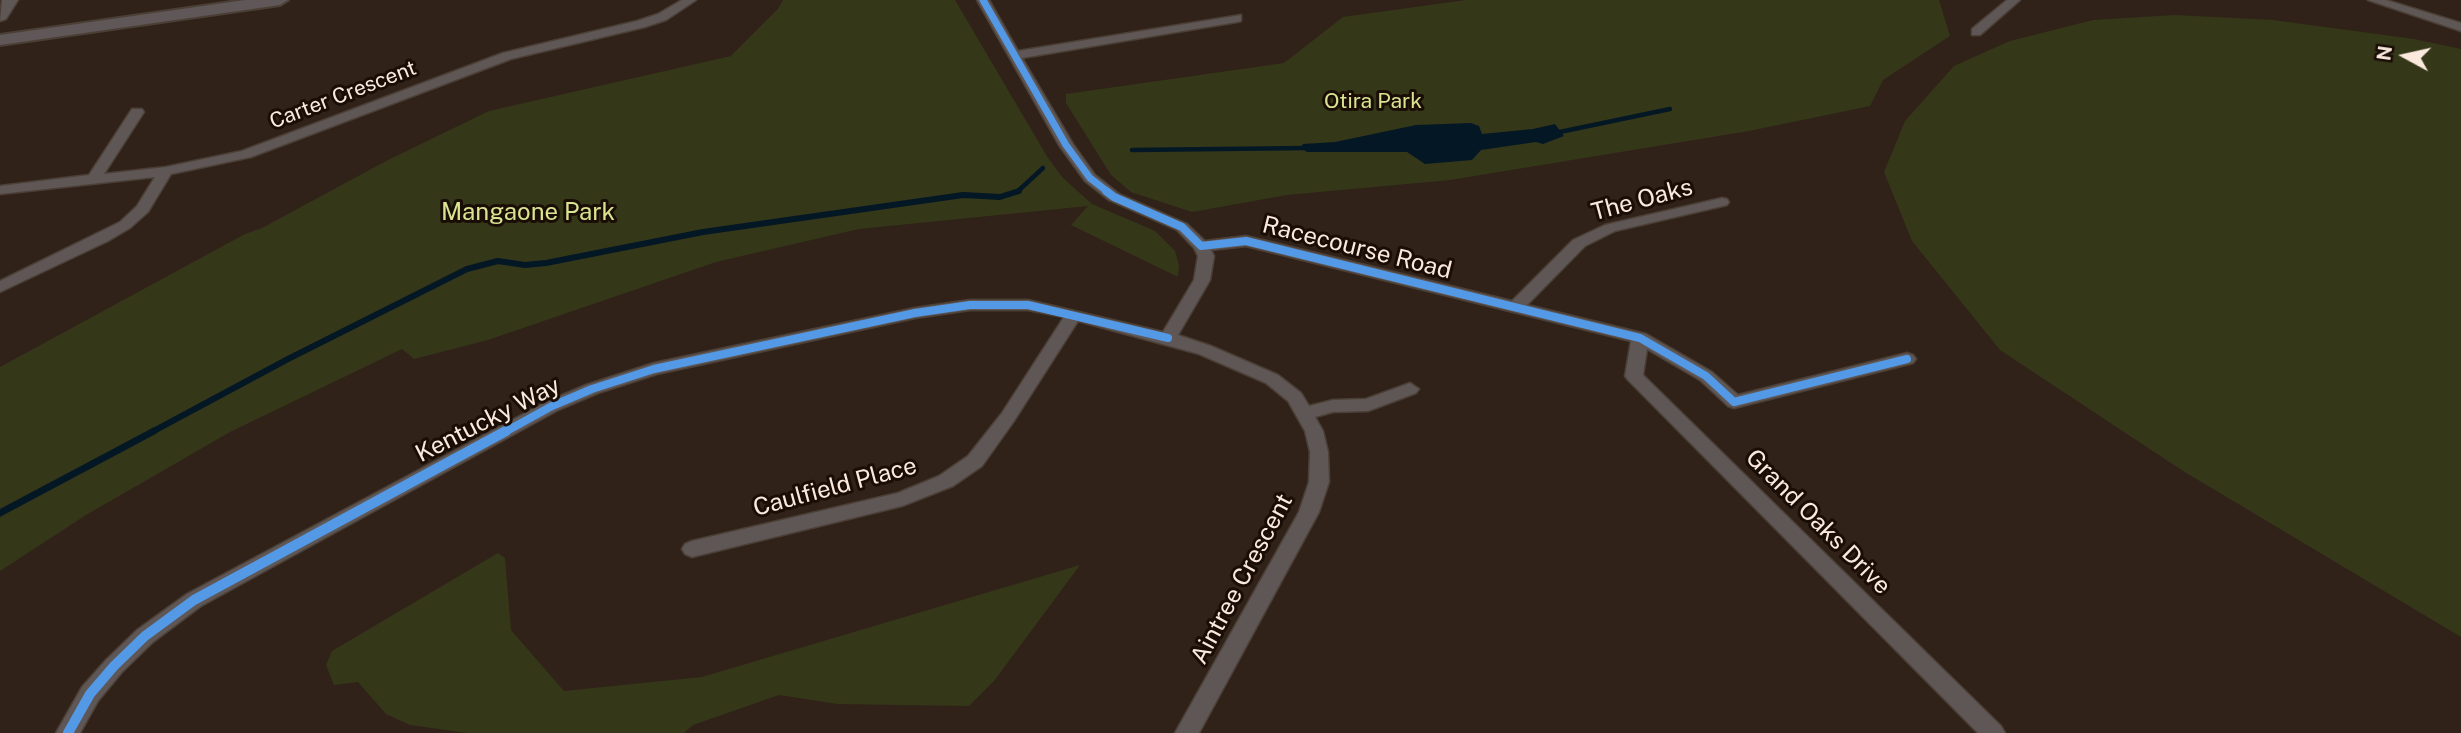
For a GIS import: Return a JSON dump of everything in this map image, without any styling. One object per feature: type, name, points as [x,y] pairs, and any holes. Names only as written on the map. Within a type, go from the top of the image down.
[{"type":"main road","points":[[0,40],[280,0]]},
{"type":"street","points":[[0,16],[10,0]]},
{"type":"street","name":"Carter Crescent","points":[[0,190],[166,171],[246,154],[507,56],[641,24],[662,17],[690,0]]},
{"type":"street","points":[[983,0],[1066,145],[1090,178],[1114,197],[1182,227],[1202,246],[1206,256],[1202,280],[1168,338]]},
{"type":"street","points":[[1976,32],[2014,0]]},
{"type":"street","points":[[2374,0],[2461,27]]},
{"type":"street","points":[[1015,55],[1237,18]]},
{"type":"street","points":[[93,180],[137,112]]},
{"type":"street","points":[[0,288],[125,225],[143,209],[166,171]]},
{"type":"street","name":"The Oaks","points":[[1517,306],[1579,243],[1611,228],[1722,202]]},
{"type":"street","name":"Racecourse Road","points":[[1202,246],[1247,241],[1640,338],[1706,376],[1734,402],[1908,359]]},
{"type":"street","name":"Kentucky Way","points":[[68,733],[90,694],[114,666],[145,636],[194,600],[552,406],[654,369],[915,313],[998,304],[1028,305],[1074,314],[1168,338]]},
{"type":"street","name":"Caulfield Place","points":[[692,550],[902,499],[946,481],[975,461],[1008,417],[1074,314]]},
{"type":"street","name":"Aintree Crescent","points":[[1168,338],[1205,350],[1272,379],[1295,397],[1306,413],[1319,452],[1319,482],[1309,512],[1187,733]]},
{"type":"street","name":"Grand Oaks Drive","points":[[1640,338],[1634,376],[1993,733]]},
{"type":"street","points":[[1306,413],[1334,406],[1368,405],[1410,389]]},
{"type":"green space","name":"Mangaone Park","points":[[783,0],[955,0],[1048,158],[1063,178],[1092,204],[1155,231],[1175,251],[1179,265],[1178,277],[1071,225],[1088,206],[859,229],[716,262],[488,340],[414,359],[402,349],[230,432],[86,515],[0,571],[0,367],[245,234],[262,228],[388,160],[489,111],[731,56],[778,9]]},
{"type":"green space","name":"Otira Park","points":[[1466,0],[1939,0],[1950,36],[1883,80],[1870,106],[1749,131],[1450,180],[1287,195],[1192,212],[1131,192],[1111,175],[1066,103],[1066,94],[1284,63],[1343,17]]},
{"type":"green space","points":[[2175,15],[2273,20],[2414,39],[2461,49],[2461,637],[2183,471],[2000,350],[1912,241],[1884,172],[1905,121],[1954,66],[2010,41],[2093,20]]},
{"type":"green space","points":[[498,553],[505,558],[511,630],[564,691],[702,677],[1080,565],[994,681],[969,706],[838,704],[779,695],[693,725],[684,733],[468,733],[410,725],[386,714],[358,682],[334,685],[326,665],[332,651]]},
{"type":"water","points":[[1471,123],[1479,126],[1482,134],[1555,124],[1564,136],[1543,144],[1536,142],[1481,150],[1472,160],[1425,164],[1407,152],[1307,152],[1301,148],[1303,144],[1335,142],[1416,125]]},
{"type":"waterway","points":[[1555,133],[1670,109]]},
{"type":"waterway","points":[[1132,150],[1308,148]]},
{"type":"waterway","points":[[1018,191],[1043,168]]},
{"type":"waterway","points":[[150,433],[288,359],[467,269],[498,261],[525,265],[546,263],[703,232],[963,195],[1000,197],[1018,191]]},
{"type":"waterway","points":[[0,513],[154,431]]},
{"type":"cycle path","points":[[983,0],[1066,145],[1090,178],[1114,197],[1182,227],[1201,246],[1246,241],[1640,338],[1706,376],[1734,402],[1907,359]]},
{"type":"cycle path","points":[[68,733],[90,694],[114,666],[145,636],[194,600],[552,406],[592,389],[654,369],[915,313],[970,305],[1028,305],[1168,338]]}]
